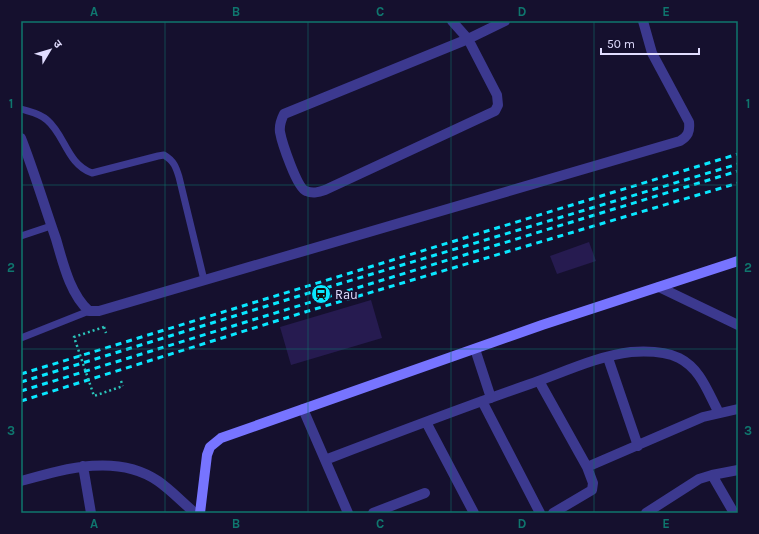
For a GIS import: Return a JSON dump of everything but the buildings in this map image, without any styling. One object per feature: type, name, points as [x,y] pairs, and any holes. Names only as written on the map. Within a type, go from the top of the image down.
[{"type":"street","points":[[452,21],[468,39],[497,95],[498,105],[495,111],[325,190],[315,193],[305,191],[295,176],[280,132],[280,122],[284,114],[468,39],[505,21]]},
{"type":"street","points":[[21,138],[51,226],[81,304],[89,311],[100,311],[680,141],[686,137],[690,130],[689,122],[652,53],[643,21]]},
{"type":"street","points":[[200,513],[207,455],[210,447],[215,441],[475,349],[738,261]]},
{"type":"street","points":[[660,288],[738,325]]},
{"type":"street","points":[[475,349],[487,400],[540,513]]},
{"type":"street","points":[[325,460],[539,381],[631,352],[662,353],[678,358],[688,364],[701,377],[718,413]]},
{"type":"street","points":[[608,358],[638,446]]},
{"type":"street","points":[[539,381],[587,467],[593,484],[592,490],[553,513]]},
{"type":"street","points":[[303,409],[348,513]]},
{"type":"street","points":[[587,467],[703,417],[738,409]]},
{"type":"street","points":[[426,422],[474,513]]},
{"type":"street","points":[[83,466],[91,513]]},
{"type":"street","points":[[21,481],[83,466],[100,466],[135,471],[157,481],[195,513]]},
{"type":"street","points":[[651,512],[699,479],[738,470]]},
{"type":"street","points":[[712,475],[734,513]]},
{"type":"street","points":[[373,513],[425,493]]},
{"type":"lane","points":[[21,109],[38,114],[47,120],[75,162],[85,170],[92,172],[164,155],[172,160],[178,172],[204,280]]},
{"type":"lane","points":[[21,236],[51,226]]},
{"type":"lane","points":[[21,338],[89,311]]},
{"type":"path","points":[[106,333],[104,326],[74,337],[94,396],[123,386],[121,381]]},
{"type":"railway","points":[[21,374],[738,154]]},
{"type":"railway","points":[[21,382],[299,296],[738,164]]},
{"type":"railway","points":[[21,391],[738,171]]},
{"type":"railway","points":[[21,401],[305,312],[738,183]]},
{"type":"place","name":"Rau","points":[[321,294]]}]
